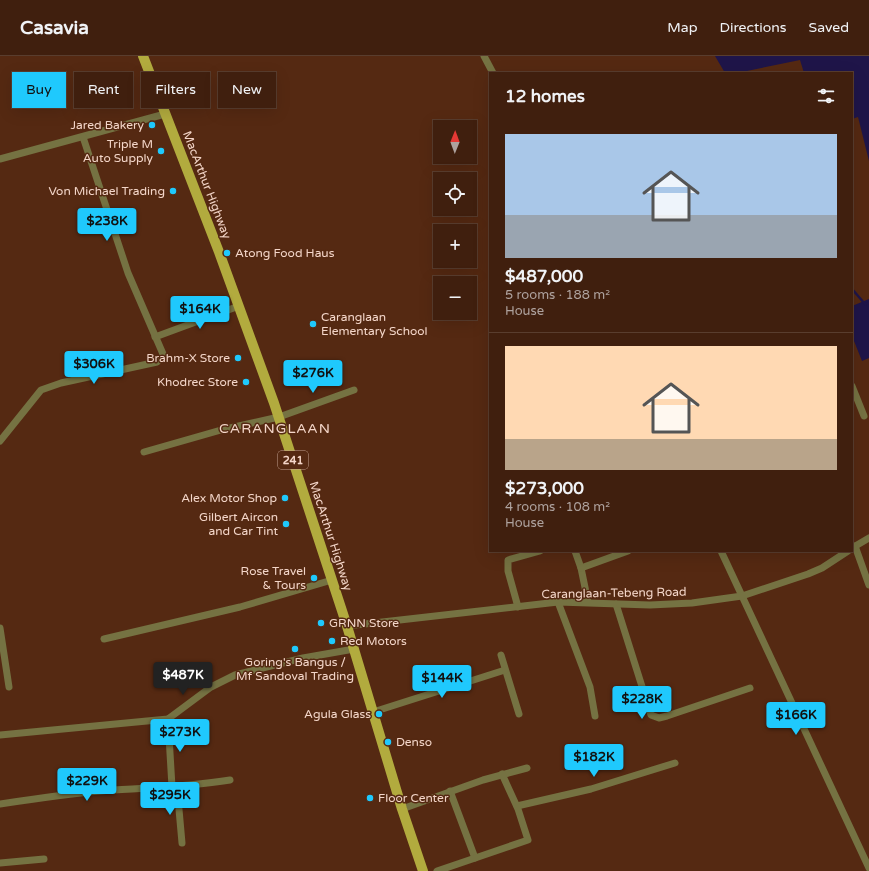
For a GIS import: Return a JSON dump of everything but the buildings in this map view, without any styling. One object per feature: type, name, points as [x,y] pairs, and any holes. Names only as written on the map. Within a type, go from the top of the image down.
[{"type":"main road","name":"MacArthur Highway","points":[[143,56],[239,306],[279,417],[348,626],[402,809],[423,871]]},
{"type":"street","points":[[484,56],[492,72]]},
{"type":"street","points":[[0,159],[83,138],[165,114]]},
{"type":"street","points":[[0,441],[41,390],[61,383],[157,362],[163,354],[128,273],[83,138]]},
{"type":"street","points":[[155,337],[239,306]]},
{"type":"street","points":[[853,388],[864,416]]},
{"type":"street","points":[[144,452],[221,430],[279,417],[354,390]]},
{"type":"street","points":[[869,538],[853,547],[869,585]]},
{"type":"street","points":[[518,607],[508,571],[508,560],[536,552]]},
{"type":"street","points":[[575,552],[581,568],[588,602]]},
{"type":"street","points":[[581,568],[625,552]]},
{"type":"street","points":[[721,552],[869,868]]},
{"type":"street","name":"Caranglaan-Tebeng Road","points":[[348,626],[558,602],[650,605],[742,596],[822,568],[839,554]]},
{"type":"street","points":[[104,639],[240,607],[332,580]]},
{"type":"street","points":[[558,602],[590,687],[595,716]]},
{"type":"street","points":[[616,604],[651,715],[654,718],[666,716],[750,688]]},
{"type":"street","points":[[0,628],[10,687]]},
{"type":"street","points":[[0,735],[168,719],[211,688],[235,675],[303,658],[354,649]]},
{"type":"street","points":[[501,655],[519,714]]},
{"type":"street","points":[[373,712],[505,670]]},
{"type":"street","points":[[168,719],[174,787],[182,843]]},
{"type":"street","points":[[517,806],[606,785],[675,763]]},
{"type":"street","points":[[402,809],[450,791],[502,774],[527,768]]},
{"type":"street","points":[[437,871],[528,840],[517,806],[502,774]]},
{"type":"street","points":[[0,804],[42,797],[174,787],[230,780]]},
{"type":"street","points":[[450,791],[475,858]]},
{"type":"street","points":[[0,862],[44,859]]},
{"type":"shaded area","points":[[715,56],[869,56],[869,161],[858,117],[853,119],[853,72],[804,72],[800,60],[742,72],[724,72]]},
{"type":"shaded area","points":[[869,299],[869,358],[862,361],[853,338],[853,306]]},
{"type":"waterway","points":[[853,290],[865,304],[869,303]]},
{"type":"place","name":"Jared Bakery","points":[[152,125]]},
{"type":"place","name":"Triple M Auto Supply","points":[[161,151]]},
{"type":"place","name":"Von Michael Trading","points":[[173,191]]},
{"type":"place","name":"Atong Food Haus","points":[[227,253]]},
{"type":"place","name":"Caranglaan Elementary School","points":[[313,324]]},
{"type":"place","name":"Brahm-X Store","points":[[238,358]]},
{"type":"place","name":"Khodrec Store","points":[[246,382]]},
{"type":"place","name":"Alex Motor Shop","points":[[285,498]]},
{"type":"place","name":"Gilbert Aircon and Car Tint","points":[[286,524]]},
{"type":"place","name":"Rose Travel & Tours","points":[[314,578]]},
{"type":"place","name":"GRNN Store","points":[[321,623]]},
{"type":"place","name":"Red Motors","points":[[332,641]]},
{"type":"place","name":"Goring's Bangus / Mf Sandoval Trading","points":[[295,649]]},
{"type":"place","name":"Agula Glass","points":[[379,714]]},
{"type":"place","name":"Denso","points":[[388,742]]},
{"type":"place","name":"Floor Center","points":[[370,798]]},
{"type":"district","name":"CARANGLAAN","points":[[275,428]]}]
